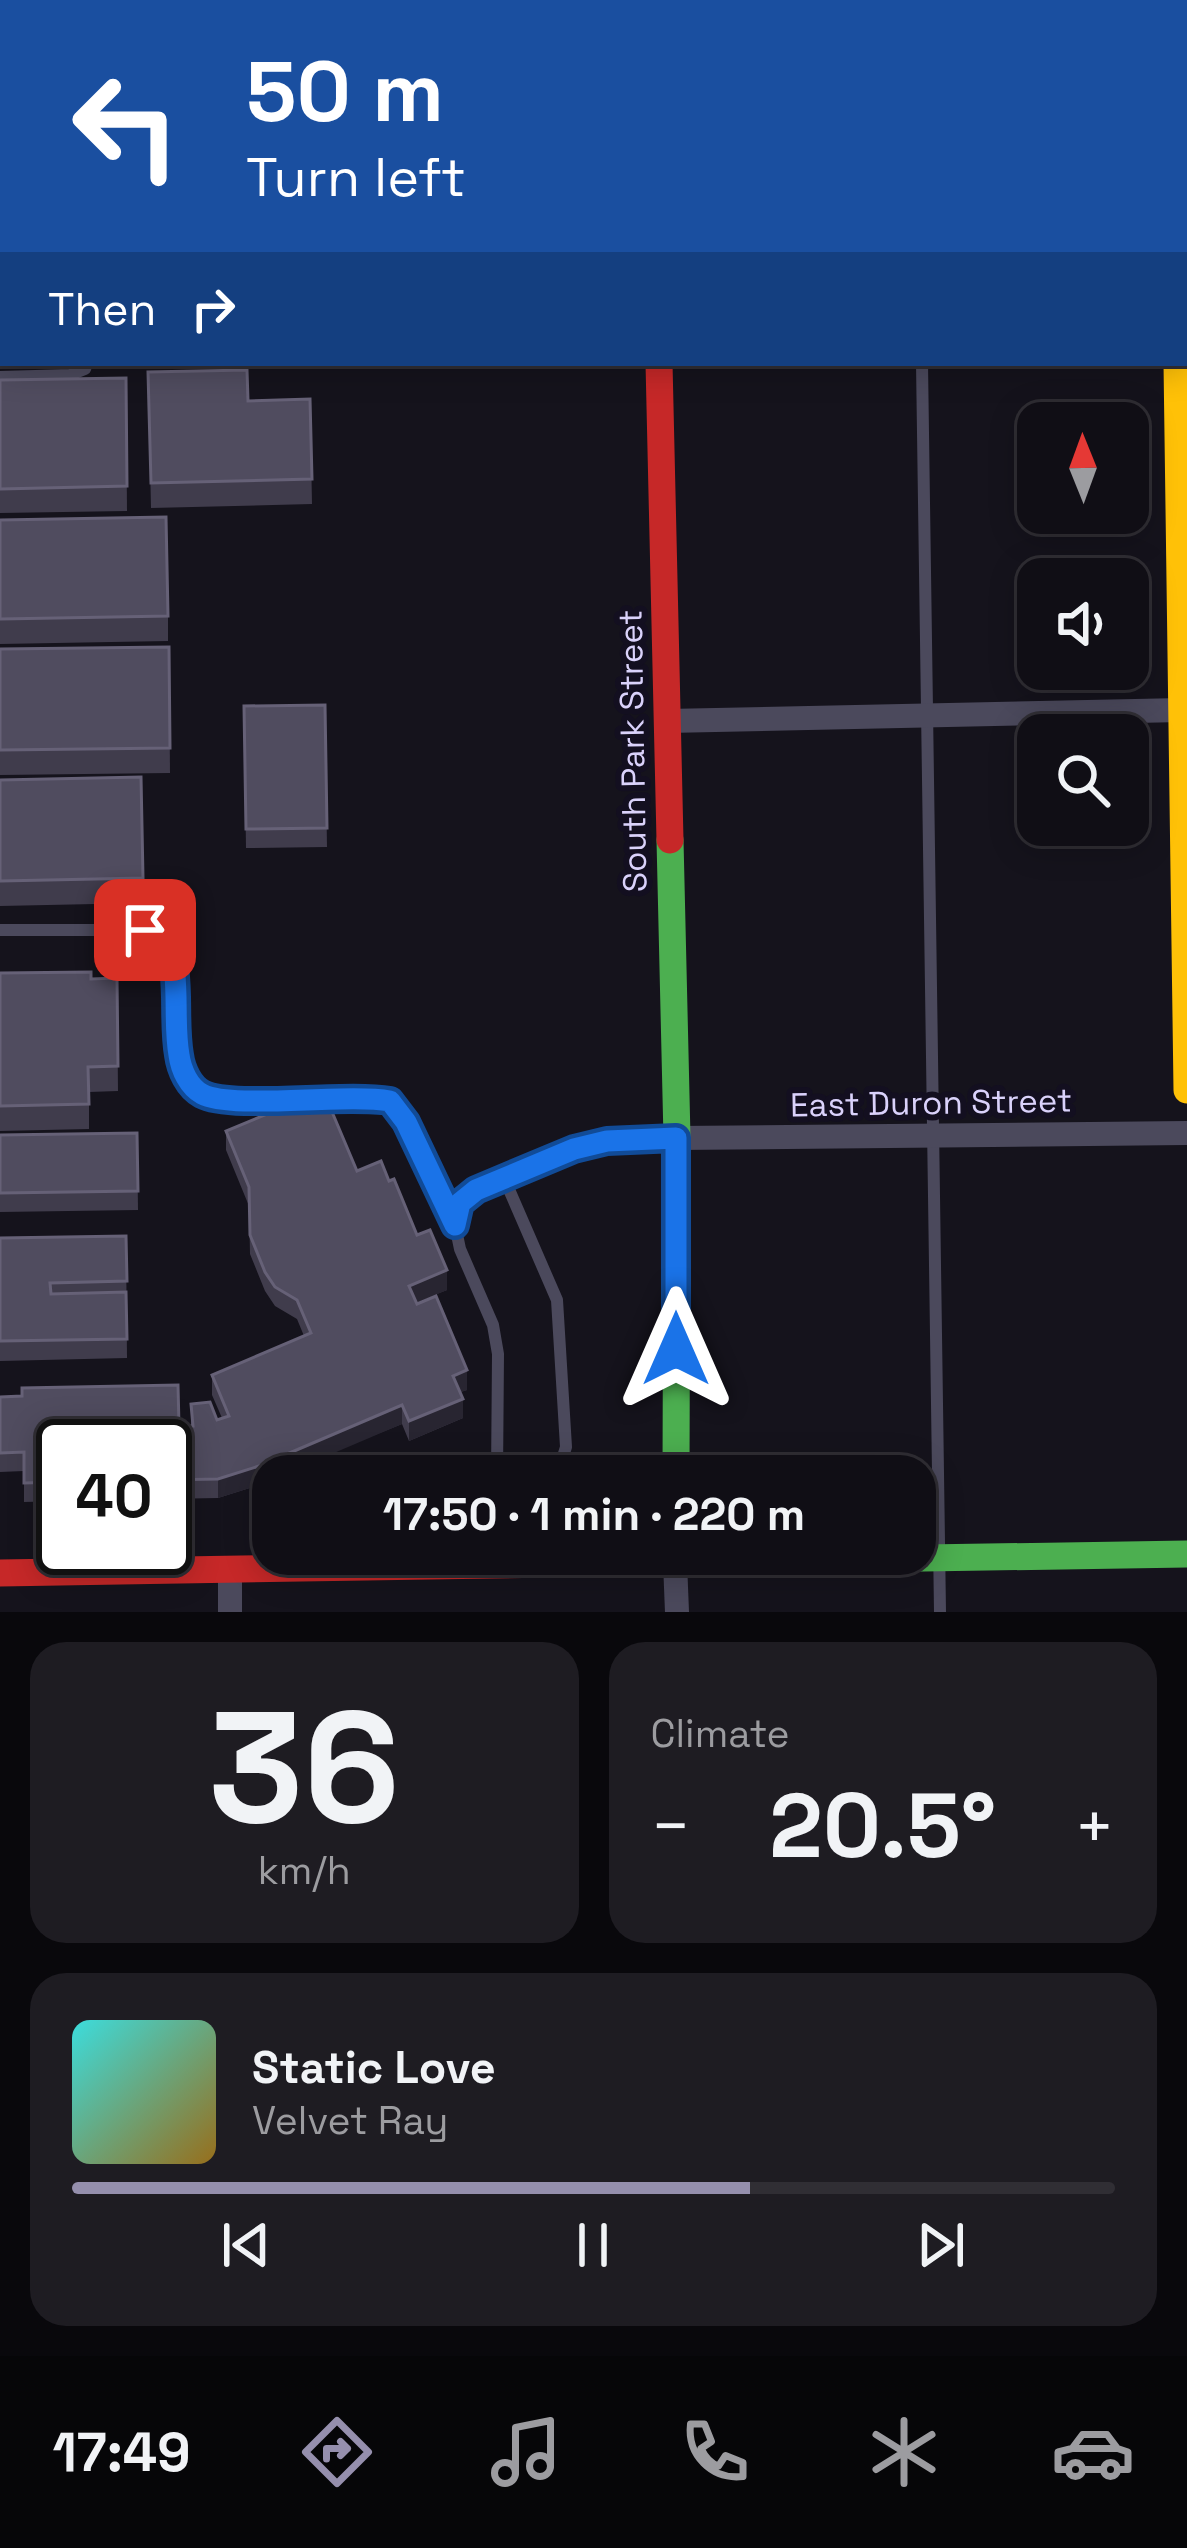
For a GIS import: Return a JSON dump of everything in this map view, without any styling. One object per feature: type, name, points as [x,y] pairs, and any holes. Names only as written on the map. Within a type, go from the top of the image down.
[{"type":"street","name":"South Park Street","points":[[659,366],[676,1138],[676,1455]]},
{"type":"street","points":[[1177,366],[1187,1090]]},
{"type":"street","points":[[667,721],[1184,710]]},
{"type":"street","name":"East Duron Street","points":[[676,1138],[1187,1133]]},
{"type":"street","points":[[938,1558],[1187,1555]]},
{"type":"street","points":[[0,1573],[252,1568]]},
{"type":"street","points":[[230,1569],[230,1612]]},
{"type":"street","points":[[676,1575],[677,1612]]},
{"type":"lane","points":[[0,377],[70,375],[86,366]]},
{"type":"lane","points":[[922,366],[940,1612]]},
{"type":"lane","points":[[0,930],[145,930],[164,935],[173,954],[178,1053],[184,1075],[202,1094],[237,1101],[362,1096],[390,1101],[406,1122],[455,1225],[460,1249],[493,1325],[498,1354],[496,1455]]},
{"type":"lane","points":[[455,1225],[460,1203],[476,1190],[574,1149],[607,1141],[676,1138]]},
{"type":"lane","points":[[504,1178],[557,1300],[564,1455]]},
{"type":"building","points":[[247,370],[248,401],[310,399],[312,479],[151,483],[148,372]]},
{"type":"building","points":[[126,378],[127,486],[0,489],[0,380]]},
{"type":"building","points":[[166,517],[168,616],[0,619],[0,520]]},
{"type":"building","points":[[169,647],[170,748],[0,750],[0,649]]},
{"type":"building","points":[[325,705],[327,828],[246,829],[244,706]]},
{"type":"building","points":[[141,777],[143,878],[0,881],[0,780]]},
{"type":"building","points":[[91,972],[91,979],[117,978],[118,1066],[88,1067],[89,1104],[0,1106],[0,973]]},
{"type":"building","points":[[301,1100],[305,1110],[327,1100],[357,1171],[381,1161],[389,1181],[394,1179],[417,1235],[430,1230],[447,1270],[409,1286],[417,1304],[436,1296],[467,1370],[453,1376],[463,1399],[409,1421],[402,1405],[285,1455],[252,1455],[252,1468],[218,1479],[192,1479],[191,1404],[210,1402],[217,1420],[229,1416],[212,1375],[311,1333],[297,1300],[275,1287],[265,1272],[250,1235],[249,1187],[226,1131]]},
{"type":"building","points":[[137,1133],[138,1191],[0,1193],[0,1135]]},
{"type":"building","points":[[126,1236],[127,1281],[50,1283],[51,1294],[126,1292],[127,1339],[0,1341],[0,1238]]},
{"type":"building","points":[[178,1385],[179,1419],[36,1419],[36,1483],[24,1483],[24,1452],[0,1453],[0,1397],[22,1396],[22,1388]]},
{"type":"traffic: fast","points":[[670,840],[677,1138],[676,1455]]},
{"type":"traffic: fast","points":[[936,1558],[1187,1554]]},
{"type":"traffic: slow","points":[[1177,366],[1187,1090]]},
{"type":"traffic: jam","points":[[659,366],[670,840]]},
{"type":"traffic: jam","points":[[0,1573],[252,1569]]},
{"type":"route","points":[[145,930],[164,935],[173,954],[178,1053],[184,1075],[202,1094],[237,1101],[362,1096],[390,1101],[406,1122],[455,1225],[460,1203],[476,1190],[574,1149],[607,1141],[676,1138],[676,1349]]}]
